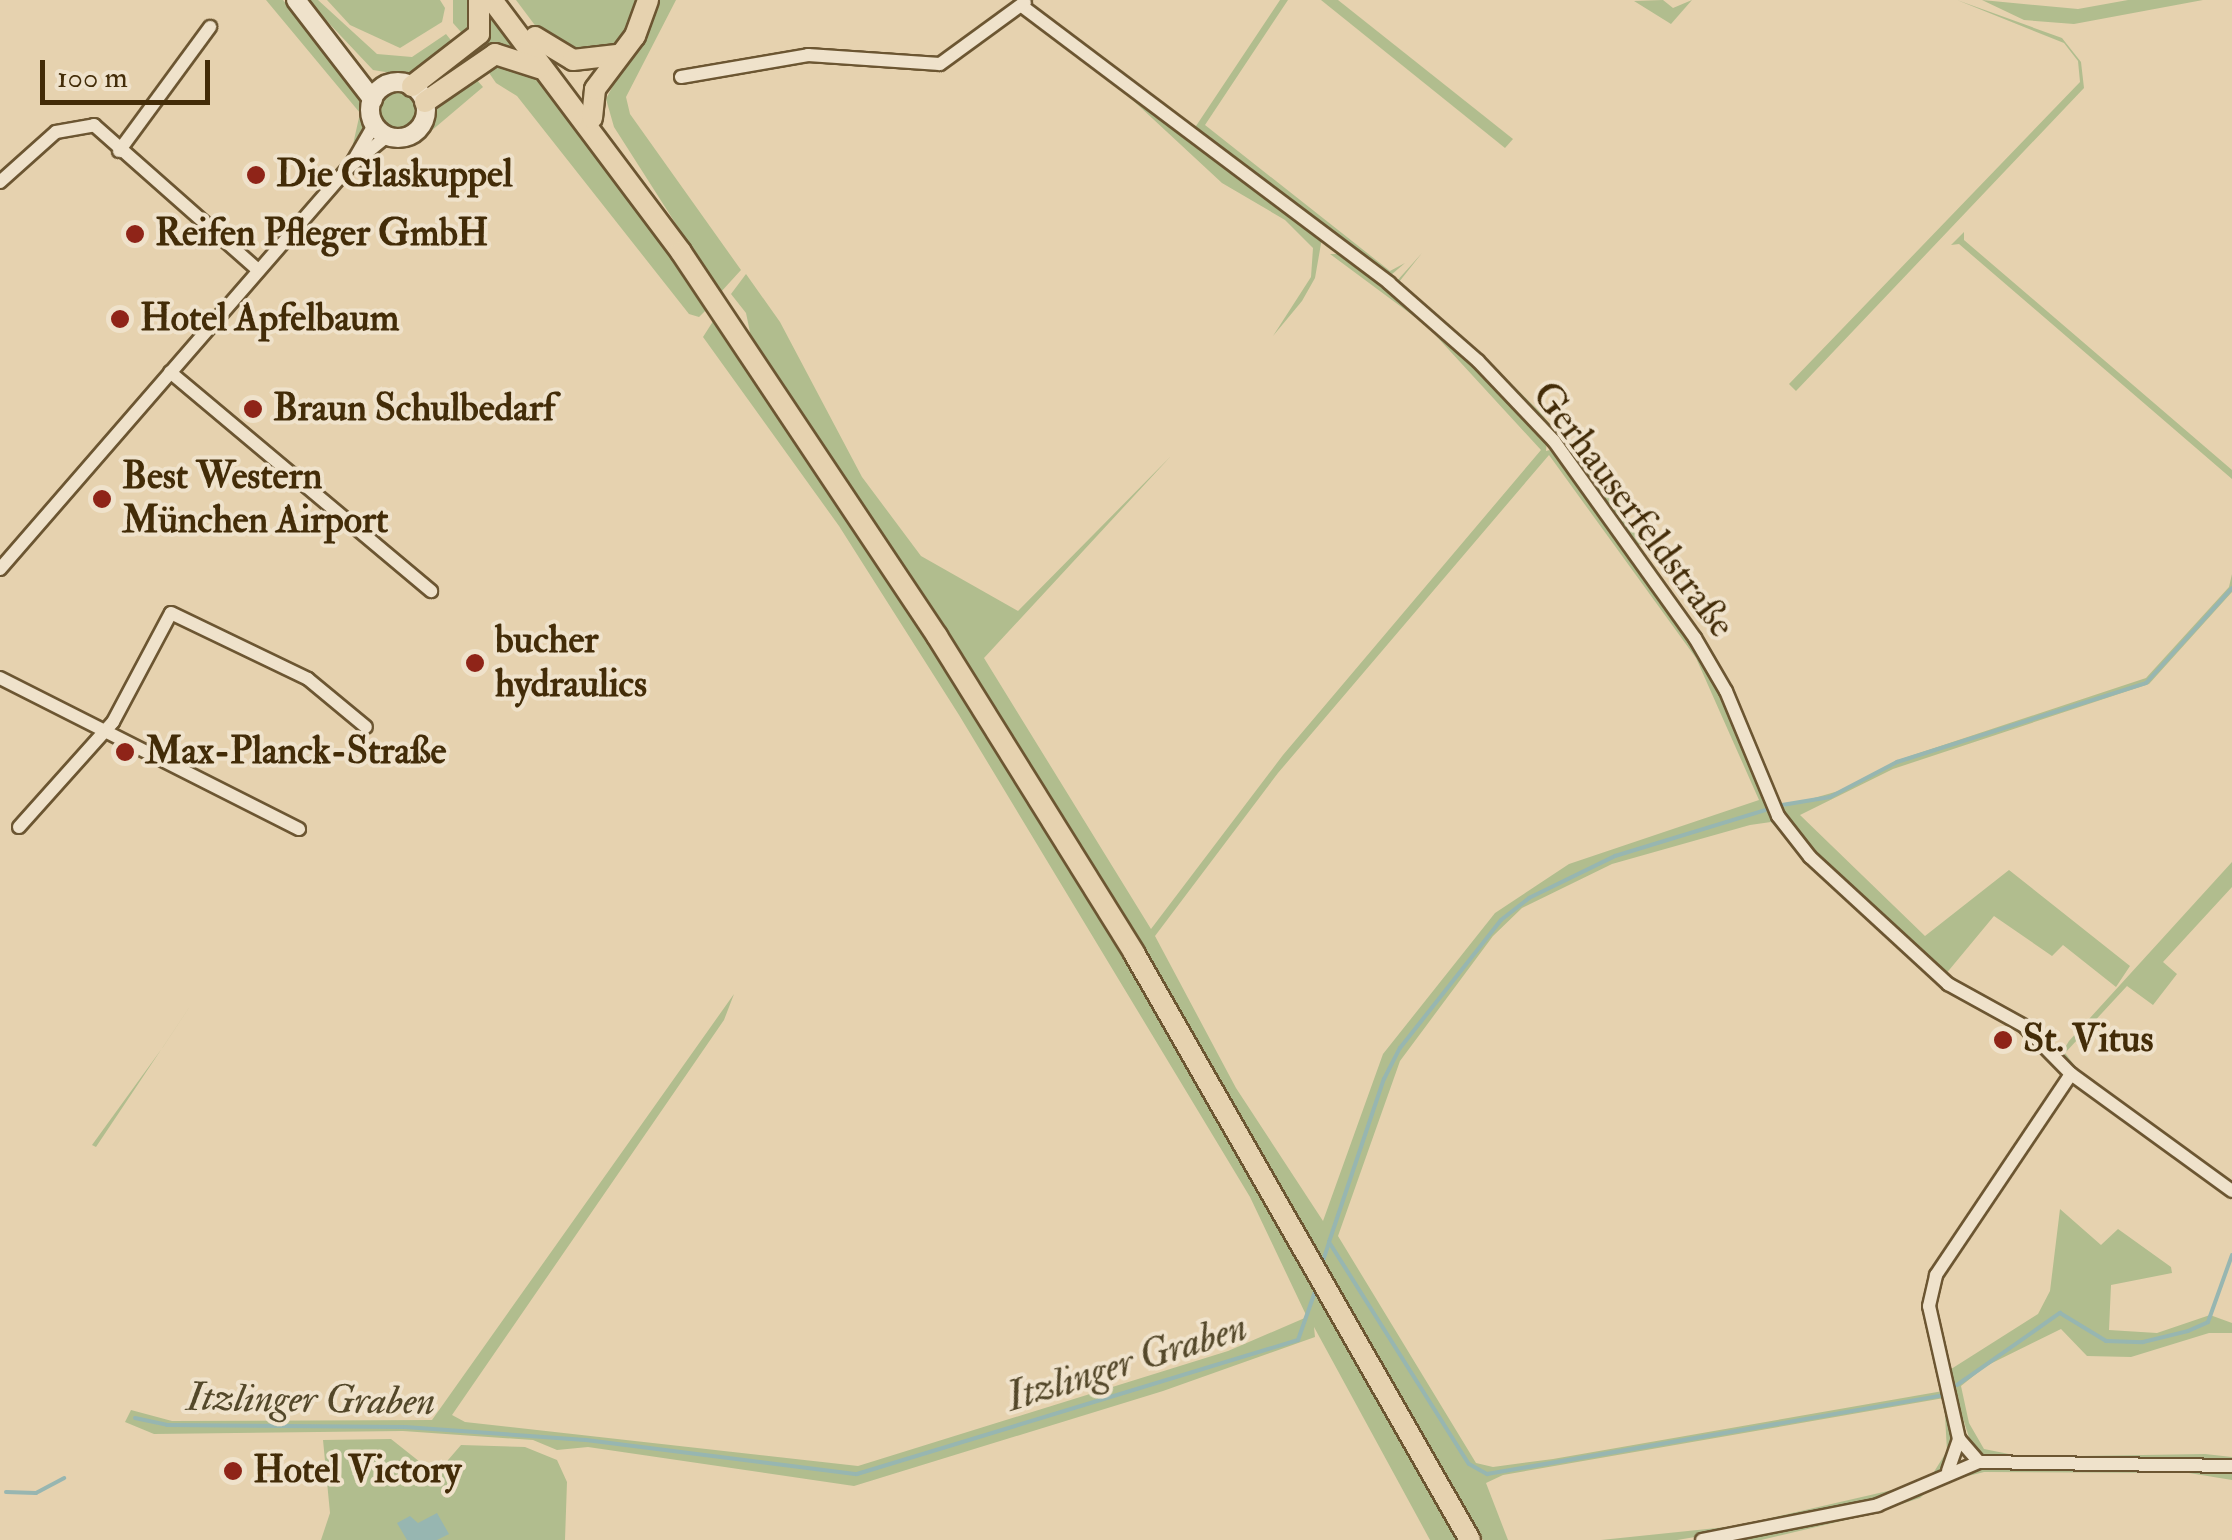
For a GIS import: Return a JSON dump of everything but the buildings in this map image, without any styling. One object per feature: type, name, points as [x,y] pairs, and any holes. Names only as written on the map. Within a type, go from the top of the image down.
[{"type":"main road","points":[[296,0],[344,55],[373,100],[380,130],[404,138],[419,129],[418,94],[479,34],[479,0]]},
{"type":"main road","points":[[492,0],[681,252]]},
{"type":"main road","points":[[507,0],[728,320],[1038,796],[1294,1229],[1468,1537]]},
{"type":"main road","points":[[592,118],[595,90],[634,36],[648,0]]},
{"type":"main road","points":[[535,37],[573,60],[617,55]]},
{"type":"main road","points":[[344,55],[388,84],[418,94],[495,54],[544,71]]},
{"type":"main road","points":[[373,100],[388,84]]},
{"type":"street","points":[[681,77],[808,55],[940,64],[1025,3]]},
{"type":"street","name":"Gerhauserfeldstraße","points":[[1025,3],[1389,283],[1512,395],[1594,494],[1695,638],[1795,840],[1926,965],[2024,1026],[2071,1074],[2232,1192]]},
{"type":"street","points":[[119,151],[210,27]]},
{"type":"street","points":[[0,182],[56,132],[76,126],[106,130],[119,151],[258,270]]},
{"type":"street","points":[[0,569],[380,130]]},
{"type":"street","points":[[170,372],[431,591]]},
{"type":"street","points":[[19,827],[103,732],[167,617],[176,612],[308,679],[366,726]]},
{"type":"street","points":[[0,678],[299,829]]},
{"type":"street","points":[[1979,1462],[1959,1439],[1929,1306],[1936,1274],[2071,1074]]},
{"type":"street","points":[[1948,1471],[1959,1439]]},
{"type":"street","points":[[1702,1540],[1863,1509],[1910,1494],[1948,1471],[1979,1462],[2232,1466]]},
{"type":"green space","points":[[266,0],[283,0],[362,93],[366,119],[352,149],[360,113]]},
{"type":"green space","points":[[307,0],[318,0],[377,54],[412,57],[446,34],[458,49],[416,77],[373,70]]},
{"type":"green space","points":[[327,0],[440,0],[445,8],[442,22],[400,48],[350,25]]},
{"type":"green space","points":[[453,0],[474,0],[468,40],[453,23]]},
{"type":"green space","points":[[516,0],[641,0],[626,36],[604,51],[576,52],[540,32]]},
{"type":"green space","points":[[658,0],[676,0],[626,97],[630,114],[741,270],[720,293],[614,127],[606,99]]},
{"type":"green space","points":[[1280,0],[1288,0],[1205,125],[1390,271],[1405,263],[1391,275],[1194,129]]},
{"type":"green space","points":[[1321,0],[1338,0],[1513,139],[1505,148]]},
{"type":"green space","points":[[1663,0],[1673,8],[1692,0],[1671,24],[1634,1]]},
{"type":"green space","points":[[1957,0],[2062,38],[2081,62],[2084,88],[1796,391],[1789,384],[2080,82],[2078,61],[2064,43]]},
{"type":"green space","points":[[1982,0],[2078,9],[2128,0],[2203,0],[2074,24],[2024,20]]},
{"type":"green space","points":[[488,2],[523,50],[496,47],[427,93],[420,85],[481,41]]},
{"type":"green space","points":[[493,60],[532,73],[710,306],[699,317],[689,314],[517,96],[496,83],[483,64]]},
{"type":"green space","points":[[470,72],[483,87],[424,137],[401,148],[391,147],[421,135],[432,105]]},
{"type":"green space","points":[[1111,80],[1322,238],[1315,278],[1273,336],[1311,277],[1313,248],[1285,220],[1222,183]]},
{"type":"green space","points":[[398,90],[412,96],[418,110],[412,124],[398,130],[384,124],[378,110],[384,96]]},
{"type":"green space","points":[[1964,232],[1964,240],[2232,470],[2232,479],[1959,244],[1951,245]]},
{"type":"green space","points":[[1422,253],[1399,282],[1470,343],[1540,412],[1646,543],[1637,545],[1510,385],[1396,282]]},
{"type":"green space","points":[[1330,254],[1341,254],[1473,362],[1547,441],[1546,451],[1554,449],[1684,629],[1717,684],[1767,807],[1794,848],[1771,822],[1750,825],[1612,864],[1522,908],[1493,936],[1400,1061],[1338,1236],[1476,1463],[1493,1467],[1553,1459],[1943,1391],[1955,1434],[1944,1466],[1921,1485],[1896,1495],[1744,1529],[1677,1540],[1601,1540],[1736,1526],[1914,1485],[1932,1475],[1947,1451],[1944,1398],[1503,1475],[1486,1483],[1508,1540],[1483,1540],[1109,894],[751,337],[746,313],[731,294],[746,274],[780,322],[862,477],[921,556],[1018,611],[1171,456],[984,658],[1151,929],[1283,755],[1541,450],[1427,326]],"holes":[[[1549,455],[1696,658],[1759,800],[1569,864],[1495,913],[1383,1054],[1323,1221],[1236,1088],[1155,936],[1278,773]]]},
{"type":"green space","points":[[717,315],[1097,904],[1458,1540],[1430,1540],[1314,1327],[1315,1337],[1163,1391],[854,1486],[588,1447],[557,1450],[533,1440],[403,1431],[154,1434],[125,1422],[131,1410],[172,1421],[432,1420],[734,994],[724,1020],[452,1415],[465,1422],[858,1466],[1228,1351],[1307,1317],[1250,1197],[959,715],[839,526],[703,337]]},
{"type":"green space","points":[[2232,574],[2232,592],[2149,684],[1893,769],[1800,815],[1925,936],[2009,870],[2130,966],[2116,987],[2063,945],[2052,956],[1994,916],[1945,975],[1814,856],[1779,808],[1842,790],[1898,760],[2146,678],[2229,587]]},
{"type":"green space","points":[[2232,862],[2232,887],[2163,962],[2177,974],[2153,1005],[2127,986],[2065,1053],[2081,1074],[2232,1185],[2086,1080],[2064,1056],[2066,1046],[2069,1041]]},
{"type":"green space","points":[[161,1049],[96,1147],[92,1145]]},
{"type":"green space","points":[[2060,1209],[2101,1245],[2118,1229],[2171,1267],[2172,1273],[2111,1285],[2109,1330],[2157,1333],[2210,1315],[2232,1323],[2232,1333],[2209,1333],[2131,1357],[2087,1356],[2061,1329],[1986,1366],[1961,1386],[1969,1423],[1984,1449],[2024,1457],[2205,1454],[2232,1457],[2232,1463],[1985,1460],[1972,1447],[1948,1371],[2038,1314],[2050,1291]]},
{"type":"green space","points":[[391,1439],[420,1462],[442,1467],[461,1445],[525,1447],[557,1460],[567,1482],[565,1540],[321,1540],[330,1513],[323,1440]]},
{"type":"green space","points":[[1988,1467],[2232,1470],[2232,1480],[2189,1473],[1984,1472],[1948,1481]]},
{"type":"green space","points":[[1933,1486],[1920,1498],[1867,1515],[1761,1540],[1725,1540]]},
{"type":"water","points":[[437,1513],[449,1534],[437,1540],[407,1540],[397,1523],[410,1516],[418,1523]]},
{"type":"waterway","points":[[1782,805],[1830,797],[1897,762],[2146,683],[2232,588]]},
{"type":"waterway","points":[[1329,1242],[1384,1079],[1400,1048],[1501,920],[1529,898],[1615,856],[1765,810]]},
{"type":"waterway","name":"Itzlinger Graben","points":[[1321,1267],[1329,1242],[1469,1464],[1487,1474],[1942,1395]]},
{"type":"waterway","name":"Itzlinger Graben","points":[[1957,1385],[2060,1313],[2106,1341],[2143,1342],[2208,1322],[2232,1255]]},
{"type":"waterway","name":"Itzlinger Graben","points":[[135,1418],[167,1425],[405,1427],[586,1440],[857,1474],[1298,1340],[1317,1286]]},
{"type":"waterway","name":"Itzlinger Graben","points":[[6,1492],[36,1493],[64,1478]]},
{"type":"place","name":"Die Glaskuppel","points":[[256,175]]},
{"type":"place","name":"Reifen Pfleger GmbH","points":[[135,234]]},
{"type":"place","name":"Hotel Apfelbaum","points":[[120,319]]},
{"type":"place","name":"Braun Schulbedarf","points":[[253,409]]},
{"type":"place","name":"Best Western München Airport","points":[[102,499]]},
{"type":"place","name":"bucher hydraulics","points":[[475,663]]},
{"type":"place","name":"Max-Planck-Straße","points":[[125,752]]},
{"type":"place","name":"St. Vitus","points":[[2003,1040]]},
{"type":"place","name":"Hotel Victory","points":[[233,1471]]}]
